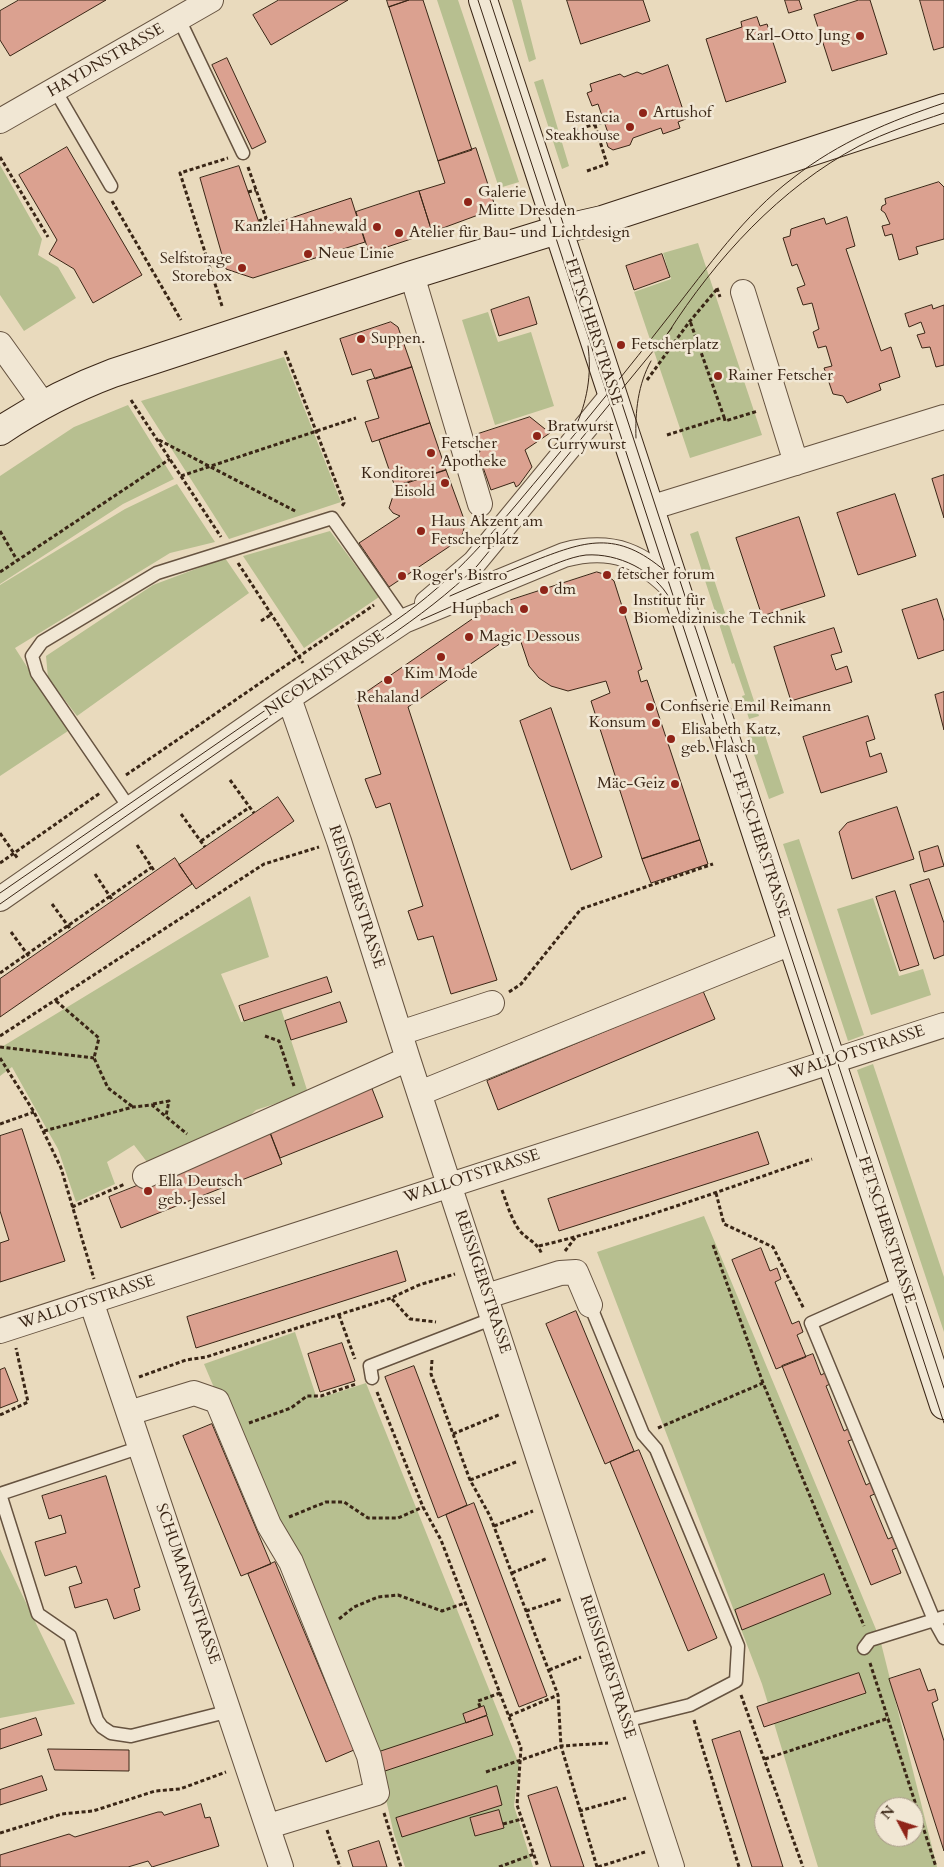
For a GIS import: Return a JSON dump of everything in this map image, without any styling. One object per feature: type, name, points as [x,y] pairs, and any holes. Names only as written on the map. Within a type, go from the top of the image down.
[{"type":"main road","name":"FETSCHERSTRASSE","points":[[483,0],[944,1405]]},
{"type":"main road","points":[[0,431],[43,404],[80,386],[114,373],[412,276],[559,230],[602,220],[944,108]]},
{"type":"street","name":"HAYDNSTRASSE","points":[[0,121],[211,0]]},
{"type":"street","points":[[412,276],[480,504]]},
{"type":"street","points":[[742,292],[796,463]]},
{"type":"street","points":[[0,344],[43,404]]},
{"type":"street","points":[[404,621],[474,563],[613,394]]},
{"type":"street","points":[[650,508],[944,416]]},
{"type":"street","name":"NICOLAISTRASSE","points":[[0,899],[289,698],[404,621],[564,555],[584,550],[603,549],[635,558],[658,574],[677,592]]},
{"type":"street","name":"REISSIGERSTRASSE","points":[[289,698],[339,841],[408,1059],[669,1856]]},
{"type":"street","points":[[420,1093],[791,942]]},
{"type":"street","points":[[400,1033],[492,1003]]},
{"type":"street","name":"WALLOTSTRASSE","points":[[6,1329],[494,1169],[944,1025]]},
{"type":"street","points":[[145,1176],[408,1059]]},
{"type":"street","points":[[487,1296],[560,1273],[576,1272],[590,1305]]},
{"type":"street","name":"SCHUMANNSTRASSE","points":[[95,1300],[119,1384],[269,1826],[281,1867]]},
{"type":"street","points":[[129,1413],[194,1394],[217,1401],[269,1525],[291,1562],[369,1756],[378,1793],[269,1826]]},
{"type":"lane","points":[[179,19],[243,154]]},
{"type":"lane","points":[[55,90],[111,186]]},
{"type":"lane","points":[[130,809],[37,673],[32,656],[42,642],[157,572],[332,518],[404,621]]},
{"type":"lane","points":[[904,1282],[811,1323],[939,1618],[944,1638]]},
{"type":"lane","points":[[590,1305],[644,1434],[656,1449],[738,1646],[736,1681],[690,1705],[628,1731]]},
{"type":"lane","points":[[371,1372],[434,1341],[494,1318]]},
{"type":"lane","points":[[141,1447],[0,1494],[38,1614],[70,1636],[97,1720],[111,1733],[122,1736],[143,1734],[230,1711]]},
{"type":"lane","points":[[867,1644],[939,1618]]},
{"type":"path","points":[[574,130],[604,122]]},
{"type":"path","points":[[587,171],[607,164],[594,125]]},
{"type":"path","points":[[222,306],[180,173],[243,154],[266,218],[259,221]]},
{"type":"path","points":[[0,157],[48,237]]},
{"type":"path","points":[[111,186],[105,189],[181,320]]},
{"type":"path","points":[[248,192],[256,190]]},
{"type":"path","points":[[647,380],[690,321],[717,288]]},
{"type":"path","points":[[690,321],[725,421],[759,411]]},
{"type":"path","points":[[285,351],[344,503],[332,518]]},
{"type":"path","points":[[667,435],[724,417]]},
{"type":"path","points":[[181,476],[356,418]]},
{"type":"path","points":[[156,439],[318,522]]},
{"type":"path","points":[[0,572],[170,459]]},
{"type":"path","points":[[0,531],[17,560]]},
{"type":"path","points":[[0,862],[298,655],[387,596]]},
{"type":"path","points":[[261,621],[272,614]]},
{"type":"path","points":[[230,780],[254,813]]},
{"type":"path","points":[[201,841],[250,807]]},
{"type":"path","points":[[182,814],[205,847]]},
{"type":"path","points":[[0,833],[30,878]]},
{"type":"path","points":[[0,1036],[264,864],[339,841]]},
{"type":"path","points":[[137,845],[155,872]]},
{"type":"path","points":[[492,1003],[521,984],[581,910],[713,864]]},
{"type":"path","points":[[0,973],[152,867]]},
{"type":"path","points":[[95,874],[113,901]]},
{"type":"path","points":[[52,904],[71,930]]},
{"type":"path","points":[[11,932],[30,958]]},
{"type":"path","points":[[56,1001],[99,1038],[94,1058],[108,1088],[133,1108]]},
{"type":"path","points":[[265,1036],[279,1041],[301,1105]]},
{"type":"path","points":[[0,1047],[94,1058]]},
{"type":"path","points":[[0,1058],[34,1112],[61,1168],[95,1300]]},
{"type":"path","points":[[44,1131],[133,1108],[169,1101],[166,1117]]},
{"type":"path","points":[[152,1104],[206,1148]]},
{"type":"path","points":[[0,1124],[34,1112]]},
{"type":"path","points":[[539,1246],[575,1238],[716,1193],[812,1159]]},
{"type":"path","points":[[494,1169],[511,1216],[520,1231],[539,1246],[543,1258],[560,1273]]},
{"type":"path","points":[[72,1207],[145,1176]]},
{"type":"path","points":[[716,1193],[724,1224],[772,1247],[811,1323]]},
{"type":"path","points":[[713,1245],[763,1383],[867,1644],[936,1867]]},
{"type":"path","points":[[119,1384],[186,1360],[206,1357],[392,1298],[419,1285],[478,1268]]},
{"type":"path","points":[[392,1298],[410,1320],[434,1322],[457,1332]]},
{"type":"path","points":[[339,1315],[359,1370],[371,1372]]},
{"type":"path","points":[[0,1415],[28,1402],[6,1329]]},
{"type":"path","points":[[434,1341],[431,1374],[470,1480],[494,1526],[558,1695],[561,1746],[579,1811],[598,1867],[669,1856]]},
{"type":"path","points":[[230,1430],[290,1408],[307,1396],[321,1396],[371,1372]]},
{"type":"path","points":[[371,1372],[423,1507],[441,1540],[521,1748],[517,1805],[538,1867]]},
{"type":"path","points":[[644,1434],[763,1383]]},
{"type":"path","points":[[453,1434],[522,1405]]},
{"type":"path","points":[[470,1480],[538,1454]]},
{"type":"path","points":[[269,1525],[326,1502],[344,1502],[368,1518],[398,1518],[423,1507]]},
{"type":"path","points":[[494,1526],[554,1503]]},
{"type":"path","points":[[512,1573],[569,1550]]},
{"type":"path","points":[[526,1611],[583,1592]]},
{"type":"path","points":[[323,1642],[342,1615],[354,1607],[378,1597],[398,1595],[442,1611],[466,1604]]},
{"type":"path","points":[[549,1670],[602,1649]]},
{"type":"path","points":[[736,1681],[803,1867]]},
{"type":"path","points":[[480,1707],[478,1701],[500,1693]]},
{"type":"path","points":[[509,1716],[558,1695]]},
{"type":"path","points":[[690,1705],[739,1867]]},
{"type":"path","points":[[765,1759],[889,1718]]},
{"type":"path","points":[[486,1772],[561,1746],[628,1731]]},
{"type":"path","points":[[0,1833],[62,1814],[93,1812],[156,1791],[180,1789],[248,1764]]},
{"type":"path","points":[[579,1811],[648,1792]]},
{"type":"path","points":[[378,1793],[400,1867]]},
{"type":"path","points":[[320,1810],[340,1867]]},
{"type":"path","points":[[503,1824],[522,1819]]},
{"type":"path","points":[[499,1867],[534,1854]]},
{"type":"green space","points":[[437,0],[458,0],[519,182],[499,188]]},
{"type":"green space","points":[[512,0],[521,0],[536,59],[529,62]]},
{"type":"green space","points":[[543,79],[569,166],[562,169],[534,82]]},
{"type":"green space","points":[[0,165],[42,239],[38,255],[58,267],[76,298],[24,331],[0,295]]},
{"type":"green space","points":[[698,243],[762,435],[690,458],[634,292],[671,279],[663,253]]},
{"type":"green space","points":[[488,312],[498,342],[531,332],[554,406],[495,425],[462,320]]},
{"type":"green space","points":[[284,357],[341,502],[229,539],[141,401]]},
{"type":"green space","points":[[128,405],[174,479],[123,504],[0,584],[0,476],[74,427]]},
{"type":"green space","points":[[177,484],[215,542],[170,553],[15,648],[68,731],[0,776],[0,585],[125,509]]},
{"type":"green space","points":[[330,531],[379,597],[304,648],[243,556]]},
{"type":"green space","points":[[698,531],[759,716],[749,719],[742,696],[745,695],[734,663],[732,664],[690,534]]},
{"type":"green space","points":[[225,558],[249,593],[77,716],[48,678],[46,656],[153,585]]},
{"type":"green space","points":[[763,729],[784,793],[769,799],[747,734]]},
{"type":"green space","points":[[799,839],[864,1035],[848,1041],[783,844]]},
{"type":"green space","points":[[250,896],[269,957],[221,974],[241,1022],[281,1009],[308,1093],[256,1110],[243,1122],[147,1162],[134,1145],[107,1162],[115,1184],[76,1202],[58,1149],[12,1067],[0,1076],[0,1048]]},
{"type":"green space","points":[[873,898],[899,976],[923,969],[931,995],[871,1015],[837,909]]},
{"type":"green space","points":[[873,1064],[944,1277],[944,1332],[857,1070]]},
{"type":"green space","points":[[704,1216],[880,1639],[920,1797],[874,1797],[874,1847],[924,1847],[924,1815],[937,1867],[818,1867],[762,1684],[597,1252]]},
{"type":"green space","points":[[295,1332],[317,1399],[366,1383],[519,1764],[514,1806],[533,1867],[405,1867],[394,1834],[375,1752],[287,1560],[204,1364]]},
{"type":"green space","points":[[0,1549],[75,1704],[0,1718]]},
{"type":"building","points":[[19,0],[106,0],[10,56],[0,40],[0,11]]},
{"type":"building","points":[[279,0],[348,0],[271,45],[253,15]]},
{"type":"building","points":[[387,0],[409,0],[389,7]]},
{"type":"building","points":[[409,0],[423,0],[472,150],[438,161],[389,7]]},
{"type":"building","points":[[567,0],[643,0],[650,21],[581,44]]},
{"type":"building","points":[[785,0],[799,0],[802,9],[789,13]]},
{"type":"building","points":[[859,0],[870,0],[887,54],[832,71],[814,15]]},
{"type":"building","points":[[920,0],[944,0],[944,47],[934,50]]},
{"type":"building","points":[[757,17],[760,26],[767,24],[786,82],[726,102],[706,39],[742,27],[741,22]]},
{"type":"building","points":[[227,58],[266,142],[252,149],[212,65]]},
{"type":"building","name":"Artushof","points":[[668,65],[686,119],[678,122],[680,128],[663,134],[661,128],[633,138],[630,145],[613,150],[608,147],[605,137],[608,133],[598,104],[592,106],[587,93],[592,91],[590,84],[620,74],[624,77],[637,72],[642,74]]},
{"type":"building","points":[[67,147],[142,275],[93,303],[74,269],[49,254],[57,240],[19,175]]},
{"type":"building","points":[[476,148],[494,203],[492,207],[489,211],[432,232],[419,191],[445,183],[438,161]]},
{"type":"building","points":[[239,166],[261,228],[351,198],[365,242],[253,278],[226,269],[200,178]]},
{"type":"building","points":[[939,182],[944,187],[944,239],[916,247],[918,254],[899,260],[892,234],[885,236],[882,226],[890,224],[885,213],[881,210],[882,206],[886,204],[885,199]]},
{"type":"building","points":[[419,191],[432,232],[369,253],[356,212]]},
{"type":"building","points":[[847,217],[855,246],[846,249],[881,351],[891,347],[900,377],[879,384],[881,390],[847,403],[843,396],[833,394],[824,368],[832,366],[826,346],[818,348],[813,332],[819,329],[812,303],[803,305],[797,288],[805,285],[797,264],[792,266],[783,238],[790,236],[791,229],[824,218],[826,224]]},
{"type":"building","points":[[662,254],[670,277],[634,290],[626,266]]},
{"type":"building","points":[[529,297],[537,324],[499,336],[491,310]]},
{"type":"building","points":[[932,305],[933,309],[944,305],[944,365],[936,367],[930,347],[922,348],[917,335],[925,333],[921,322],[909,327],[905,314]]},
{"type":"building","points":[[391,322],[398,327],[412,367],[375,379],[371,369],[352,375],[340,339]]},
{"type":"building","points":[[412,367],[430,423],[372,442],[365,422],[379,418],[367,381]]},
{"type":"building","points":[[530,417],[550,433],[525,450],[532,467],[516,487],[514,482],[491,490],[478,453],[480,452],[475,435]]},
{"type":"building","points":[[430,423],[446,470],[395,487],[379,440]]},
{"type":"building","name":"Haus Akzent am Fetscherplatz","points":[[446,470],[465,522],[463,533],[456,542],[389,587],[359,543],[400,516],[393,513],[389,508],[393,496],[399,494],[407,496],[403,484]]},
{"type":"building","points":[[944,475],[944,518],[932,479]]},
{"type":"building","points":[[895,494],[916,556],[858,575],[837,513]]},
{"type":"building","points":[[799,517],[825,596],[762,616],[736,538]]},
{"type":"building","points":[[597,572],[607,575],[614,581],[642,669],[638,671],[641,682],[647,680],[700,840],[642,859],[591,701],[610,693],[606,681],[568,691],[551,686],[539,678],[529,666],[520,639],[506,644],[504,641],[408,707],[497,980],[451,994],[433,936],[418,940],[408,911],[423,906],[390,803],[376,808],[365,779],[381,774],[356,699],[491,606],[493,610],[507,606],[505,602]]},
{"type":"building","points":[[937,599],[944,621],[944,650],[918,659],[902,610]]},
{"type":"building","points":[[834,628],[842,652],[831,655],[836,670],[847,666],[852,682],[791,701],[774,647]]},
{"type":"building","points":[[944,692],[944,730],[935,695]]},
{"type":"building","points":[[551,708],[602,857],[571,870],[520,721]]},
{"type":"building","points":[[868,716],[875,739],[866,742],[870,757],[881,753],[887,772],[821,793],[803,737]]},
{"type":"building","points":[[278,797],[294,821],[196,889],[179,865]]},
{"type":"building","points":[[897,807],[914,859],[852,879],[839,832],[847,823]]},
{"type":"building","points":[[700,840],[708,864],[651,883],[642,859]]},
{"type":"building","points":[[938,846],[944,866],[924,872],[919,852]]},
{"type":"building","points":[[175,858],[192,884],[0,1017],[0,979]]},
{"type":"building","points":[[929,879],[944,923],[944,955],[934,959],[910,885]]},
{"type":"building","points":[[895,891],[919,965],[900,971],[876,897]]},
{"type":"building","points":[[327,977],[332,992],[244,1021],[239,1006]]},
{"type":"building","points":[[703,991],[715,1019],[498,1110],[487,1081]]},
{"type":"building","points":[[340,1002],[347,1022],[291,1040],[285,1021]]},
{"type":"building","points":[[371,1086],[383,1117],[280,1158],[268,1127]]},
{"type":"building","points":[[22,1129],[65,1261],[0,1282],[0,1243],[9,1240],[0,1211],[0,1136]]},
{"type":"building","points":[[758,1132],[769,1164],[559,1231],[548,1199]]},
{"type":"building","points":[[270,1133],[282,1164],[121,1228],[109,1197]]},
{"type":"building","points":[[761,1248],[770,1271],[777,1268],[781,1279],[775,1282],[792,1324],[799,1321],[803,1332],[797,1335],[806,1357],[776,1369],[732,1260]]},
{"type":"building","points":[[397,1251],[406,1281],[196,1348],[187,1317]]},
{"type":"building","points":[[576,1311],[634,1451],[605,1464],[546,1324]]},
{"type":"building","points":[[342,1343],[355,1381],[320,1392],[308,1354]]},
{"type":"building","points":[[813,1354],[821,1375],[825,1373],[830,1384],[826,1386],[844,1431],[850,1428],[854,1439],[848,1441],[866,1485],[872,1482],[877,1493],[870,1496],[888,1539],[895,1536],[899,1547],[892,1550],[901,1573],[871,1585],[782,1366]]},
{"type":"building","points":[[414,1366],[467,1505],[438,1518],[385,1377]]},
{"type":"building","points":[[5,1368],[18,1401],[0,1408],[0,1370]]},
{"type":"building","points":[[212,1424],[271,1564],[241,1576],[183,1436]]},
{"type":"building","points":[[639,1450],[717,1638],[688,1651],[610,1462]]},
{"type":"building","points":[[106,1476],[140,1587],[134,1589],[140,1610],[114,1619],[107,1599],[75,1608],[69,1587],[82,1583],[76,1566],[45,1576],[35,1542],[66,1533],[61,1515],[49,1519],[42,1496]]},
{"type":"building","points":[[474,1503],[547,1696],[519,1707],[446,1515]]},
{"type":"building","points":[[275,1562],[354,1750],[326,1762],[248,1574]]},
{"type":"building","points":[[824,1574],[831,1594],[742,1630],[735,1610]]},
{"type":"building","points":[[920,1669],[928,1691],[935,1689],[938,1700],[932,1703],[944,1741],[944,1851],[889,1679]]},
{"type":"building","points":[[859,1673],[866,1693],[764,1727],[757,1707]]},
{"type":"building","points":[[484,1706],[487,1715],[466,1723],[463,1714]]},
{"type":"building","points":[[487,1716],[493,1735],[382,1772],[376,1753]]},
{"type":"building","points":[[36,1718],[42,1735],[0,1749],[0,1730]]},
{"type":"building","points":[[740,1731],[783,1867],[752,1867],[712,1740]]},
{"type":"building","points":[[48,1749],[129,1750],[129,1771],[55,1770]]},
{"type":"building","points":[[42,1776],[47,1790],[0,1805],[0,1790]]},
{"type":"building","points":[[497,1786],[502,1805],[402,1837],[396,1818]]},
{"type":"building","points":[[557,1787],[584,1867],[551,1867],[528,1796]]},
{"type":"building","points":[[201,1804],[205,1818],[210,1817],[219,1846],[152,1867],[148,1861],[128,1867],[0,1867],[0,1855],[69,1834],[75,1837],[158,1812],[162,1812],[164,1815]]},
{"type":"building","points":[[499,1810],[504,1828],[475,1836],[470,1818]]},
{"type":"building","points":[[379,1841],[387,1867],[353,1867],[348,1851]]},
{"type":"tram line","points":[[478,0],[944,1423]]},
{"type":"tram line","points":[[490,0],[944,1388]]},
{"type":"tram line","points":[[0,893],[417,605],[456,571],[508,515],[727,242],[758,208],[810,165],[847,143],[904,117],[944,103]]},
{"type":"tram line","points":[[668,333],[707,278],[729,252],[752,227],[803,182],[830,163],[869,141],[944,113]]},
{"type":"tram line","points":[[0,904],[288,704],[386,639],[455,586],[477,566],[672,328]]},
{"type":"tram line","points":[[575,428],[588,388],[588,346]]},
{"type":"tram line","points":[[636,438],[638,398],[643,379],[651,361]]},
{"type":"tram line","points":[[450,596],[531,562],[568,549],[600,543],[615,544],[631,549],[665,571]]},
{"type":"tram line","points":[[421,620],[492,589],[573,558],[586,555],[610,557],[634,565],[655,580],[670,599]]},
{"type":"place","name":"Karl-Otto Jung","points":[[860,36]]},
{"type":"place","name":"Artushof","points":[[643,113]]},
{"type":"place","name":"Estancia Steakhouse","points":[[630,127]]},
{"type":"place","name":"Galerie Mitte Dresden","points":[[468,202]]},
{"type":"place","name":"Kanzlei Hahnewald","points":[[377,227]]},
{"type":"place","name":"Atelier für Bau- und Lichtdesign","points":[[399,233]]},
{"type":"place","name":"Neue Linie","points":[[308,254]]},
{"type":"place","name":"Selfstorage Storebox","points":[[242,268]]},
{"type":"place","name":"Suppen.","points":[[361,339]]},
{"type":"place","name":"Fetscherplatz","points":[[621,345]]},
{"type":"place","name":"Rainer Fetscher","points":[[718,376]]},
{"type":"place","name":"Bratwurst Currywurst","points":[[537,436]]},
{"type":"place","name":"Fetscher Apotheke","points":[[431,453]]},
{"type":"place","name":"Konditorei Eisold","points":[[445,483]]},
{"type":"place","name":"Haus Akzent am Fetscherplatz","points":[[421,531]]},
{"type":"place","name":"fetscher forum","points":[[607,575]]},
{"type":"place","name":"Roger's Bistro","points":[[402,576]]},
{"type":"place","name":"dm","points":[[544,590]]},
{"type":"place","name":"Hupbach","points":[[524,609]]},
{"type":"place","name":"Institut für Biomedizinische Technik","points":[[623,610]]},
{"type":"place","name":"Magic Dessous","points":[[469,637]]},
{"type":"place","name":"Kim Mode","points":[[441,657]]},
{"type":"place","name":"Rehaland","points":[[388,680]]},
{"type":"place","name":"Confiserie Emil Reimann","points":[[650,707]]},
{"type":"place","name":"Konsum","points":[[656,723]]},
{"type":"place","name":"Elisabeth Katz, geb. Flasch","points":[[671,739]]},
{"type":"place","name":"Mäc-Geiz","points":[[675,784]]},
{"type":"place","name":"Ella Deutsch geb. Jessel","points":[[148,1191]]}]
